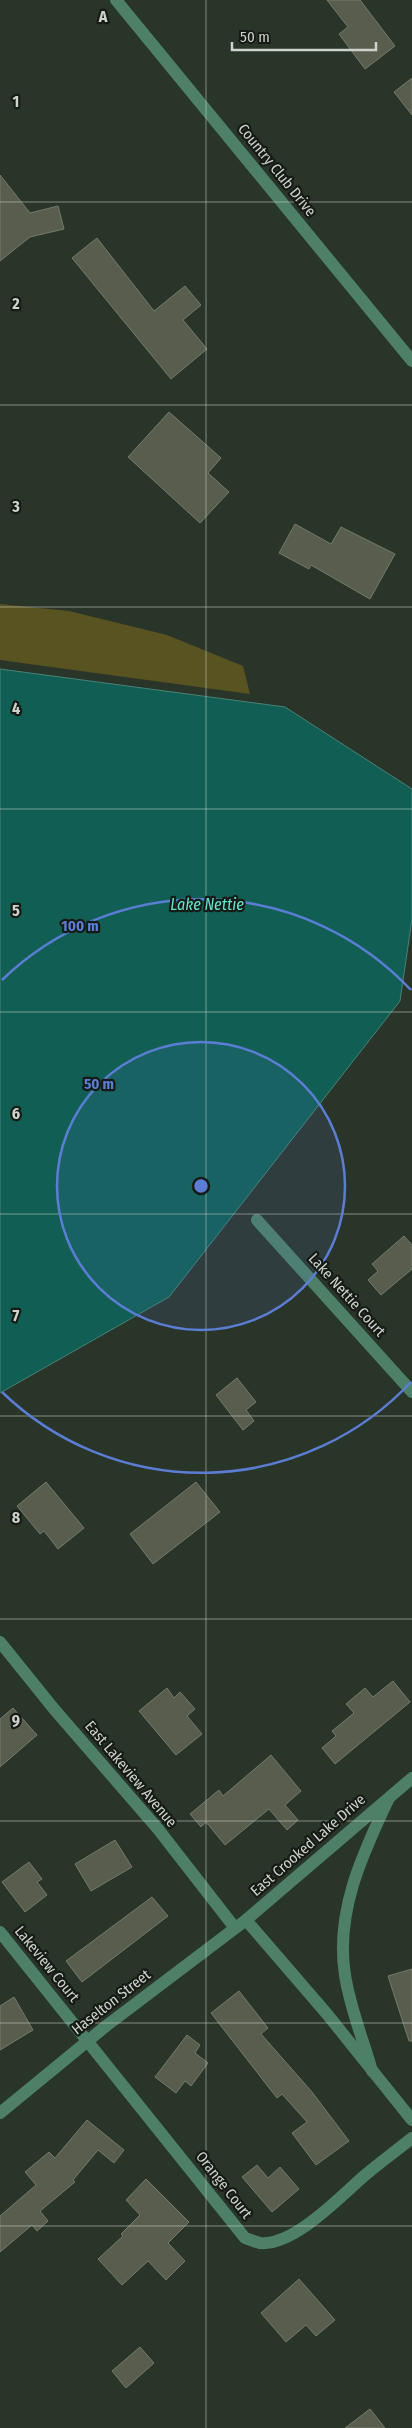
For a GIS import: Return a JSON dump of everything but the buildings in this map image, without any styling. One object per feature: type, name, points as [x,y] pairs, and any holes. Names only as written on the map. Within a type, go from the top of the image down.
[{"type":"street","name":"Country Club Drive","points":[[116,0],[412,361]]},
{"type":"street","name":"Lake Nettie Court","points":[[257,1220],[412,1392]]},
{"type":"street","name":"East Lakeview Avenue","points":[[0,1642],[54,1709],[241,1924],[327,2014],[412,2120]]},
{"type":"street","name":"East Crooked Lake Drive","points":[[241,1924],[412,1778]]},
{"type":"street","name":"East Crooked Lake Drive","points":[[372,2070],[348,1993],[344,1973],[343,1939],[346,1909],[355,1876],[391,1795]]},
{"type":"street","name":"Haselton Street","points":[[0,2113],[87,2041],[241,1924]]},
{"type":"street","name":"Lakeview Court","points":[[0,1932],[87,2041]]},
{"type":"street","name":"Orange Court","points":[[87,2041],[245,2238],[259,2242],[272,2241],[294,2233],[412,2138]]},
{"type":"shaded area","points":[[0,604],[69,611],[167,635],[243,666],[250,694],[0,660]]},
{"type":"water","name":"Lake Nettie","points":[[0,669],[285,707],[412,789],[412,919],[400,1001],[169,1297],[0,1393]]}]
